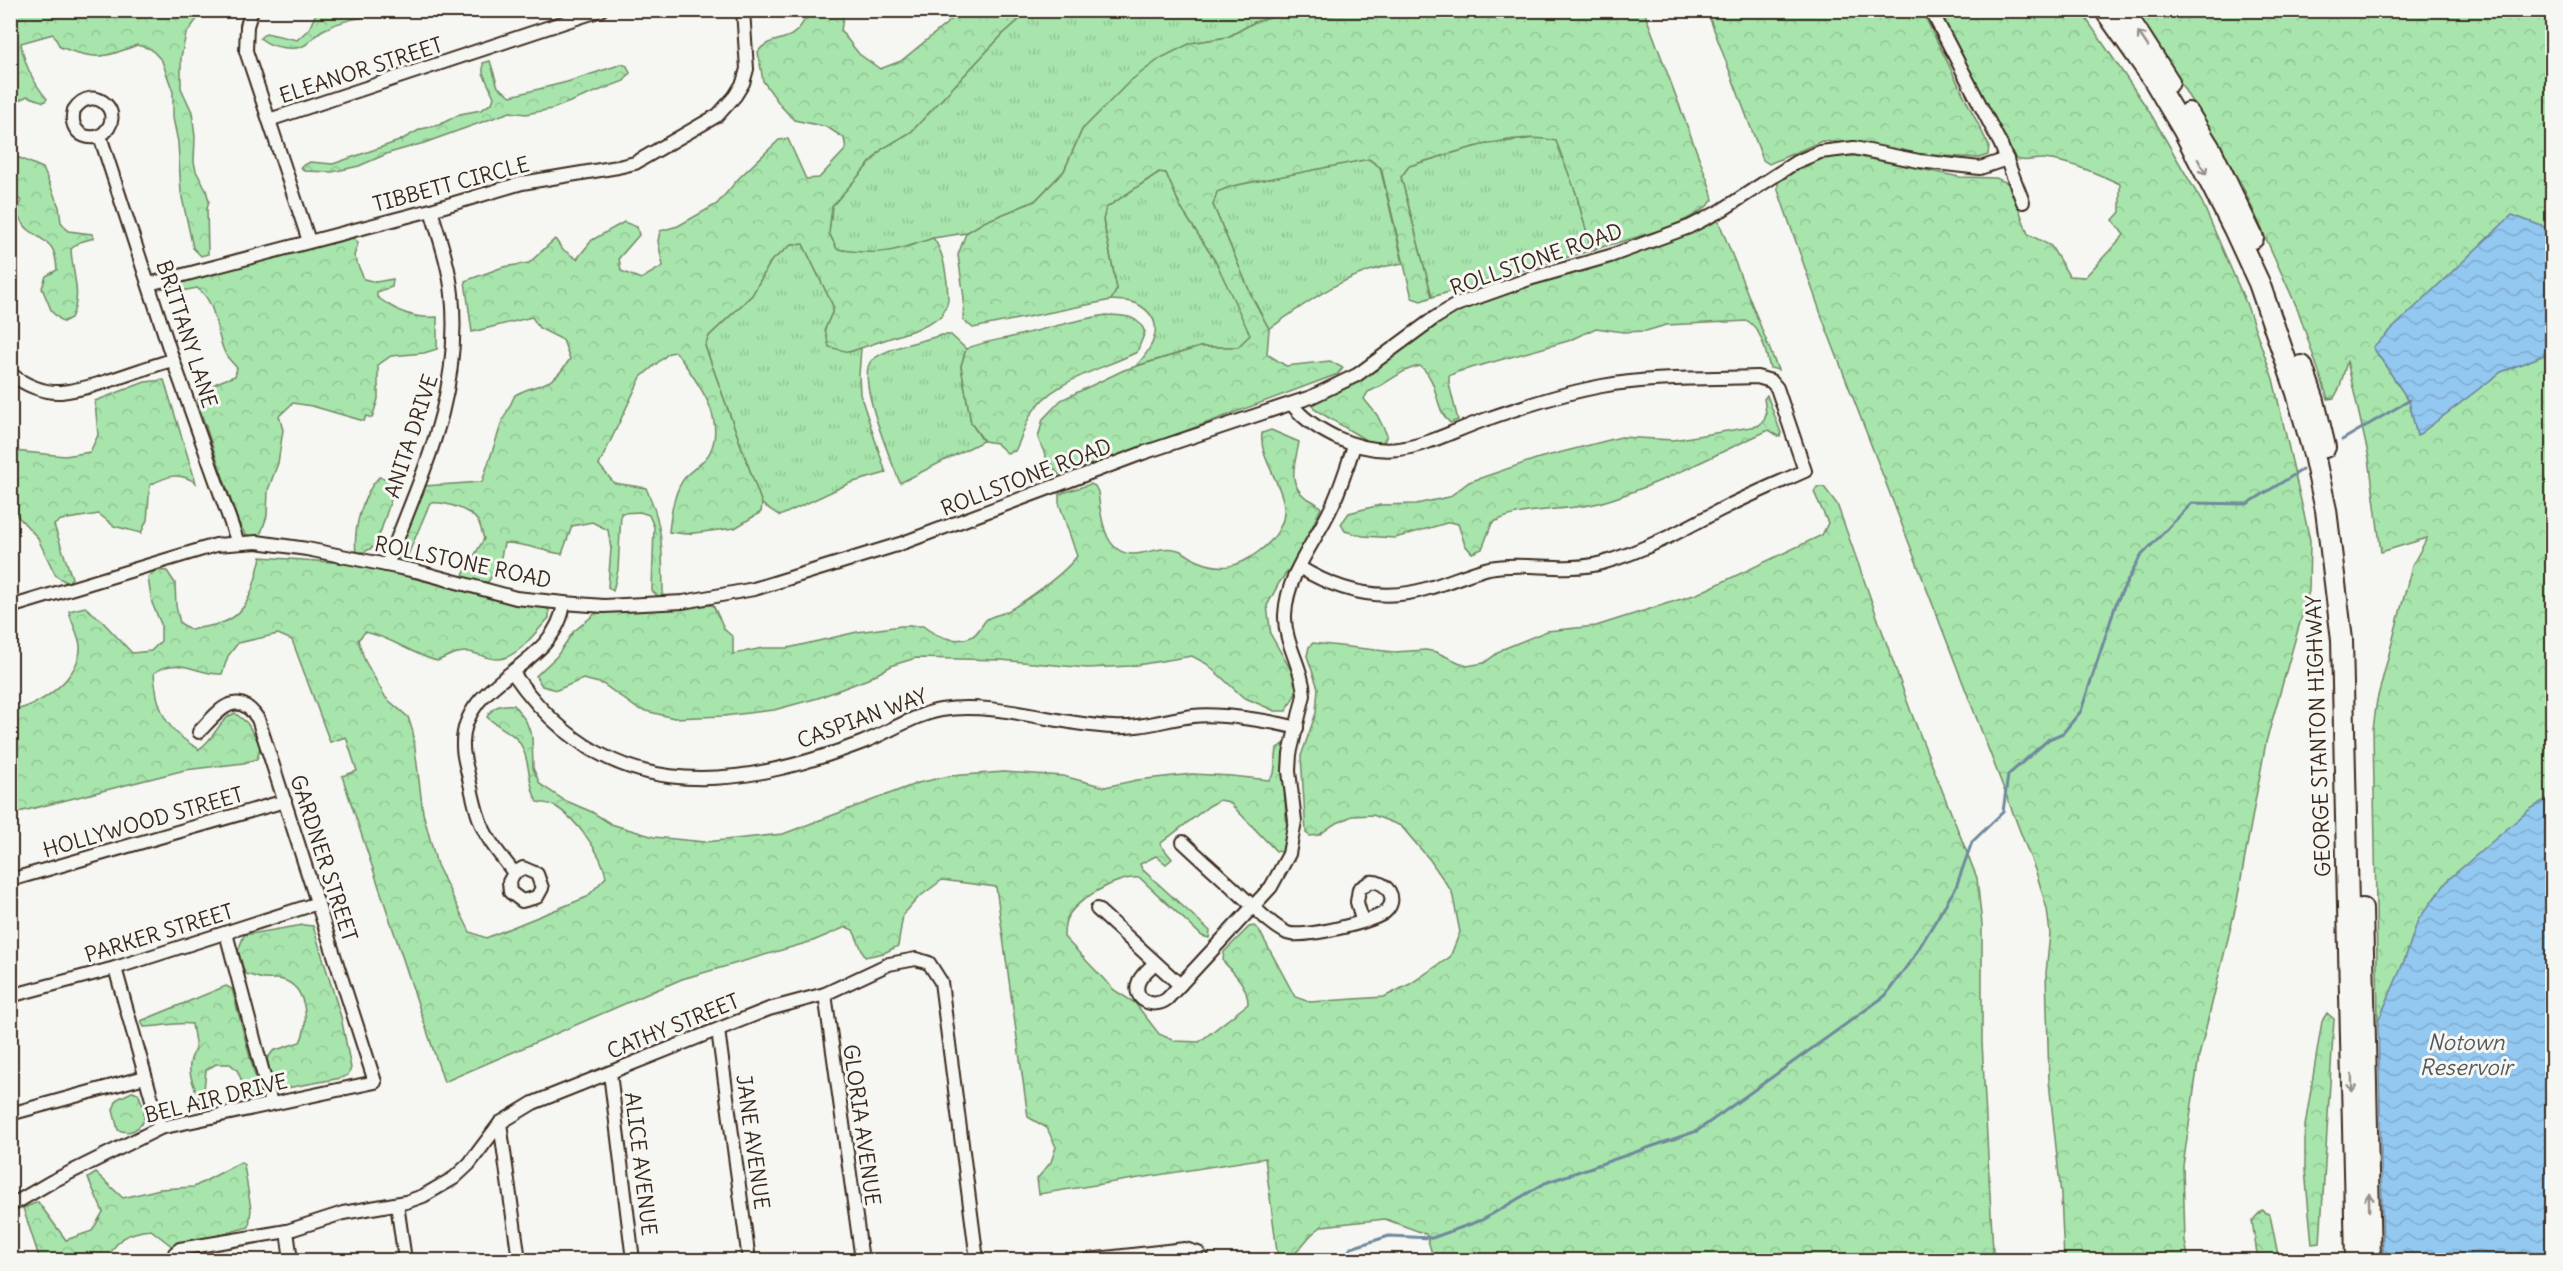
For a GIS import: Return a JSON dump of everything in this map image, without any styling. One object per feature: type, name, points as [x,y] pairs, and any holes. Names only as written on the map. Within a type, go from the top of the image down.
[{"type":"highway","name":"GEORGE STANTON HIGHWAY","points":[[2104,10],[2152,77],[2184,131],[2259,283],[2297,393],[2326,510],[2343,651],[2356,1260]]},
{"type":"highway","name":"GEORGE STANTON HIGHWAY","points":[[2123,10],[2211,150],[2253,238],[2277,294],[2314,401],[2330,464],[2343,537],[2352,613],[2357,698],[2370,1260]]},
{"type":"street","points":[[252,10],[247,26],[246,51],[309,241]]},
{"type":"street","name":"ELEANOR STREET","points":[[269,120],[600,10]]},
{"type":"street","name":"TIBBETT CIRCLE","points":[[149,284],[431,210],[522,183],[635,163],[718,115],[735,96],[746,76],[747,42],[743,10]]},
{"type":"street","points":[[1931,10],[2007,159],[2023,202]]},
{"type":"street","name":"BRITTANY LANE","points":[[100,136],[173,360],[238,543]]},
{"type":"street","name":"ROLLSTONE ROAD","points":[[10,606],[216,545],[257,542],[307,549],[416,571],[516,598],[564,603],[604,606],[683,602],[782,583],[968,520],[1143,453],[1323,392],[1357,375],[1456,305],[1529,279],[1610,256],[1689,227],[1722,210],[1796,162],[1820,152],[1854,148],[1919,161],[1980,168],[2007,159]]},
{"type":"street","name":"ANITA DRIVE","points":[[387,565],[438,431],[453,367],[452,293],[431,210]]},
{"type":"street","points":[[10,373],[23,383],[39,389],[60,392],[173,360]]},
{"type":"street","points":[[1292,404],[1306,420],[1354,446],[1373,450],[1420,445],[1504,413],[1602,386],[1757,377],[1771,381],[1777,388],[1805,471],[1659,542],[1602,563],[1568,567],[1488,568],[1426,590],[1385,594],[1354,592],[1317,578],[1299,567]]},
{"type":"street","points":[[1155,963],[1138,983],[1137,989],[1142,999],[1152,1005],[1163,1003],[1253,907],[1280,874],[1293,837],[1294,805],[1289,771],[1290,754],[1302,711],[1304,686],[1288,642],[1285,614],[1288,595],[1299,567],[1331,508],[1354,446]]},
{"type":"street","points":[[514,873],[482,826],[463,750],[465,727],[477,702],[487,691],[528,662],[557,629],[564,603]]},
{"type":"street","name":"CASPIAN WAY","points":[[513,673],[542,711],[568,735],[624,765],[662,776],[686,779],[735,778],[766,772],[862,743],[941,710],[995,711],[1116,728],[1196,715],[1242,719],[1297,728]]},
{"type":"street","name":"GARDNER STREET","points":[[199,732],[227,705],[238,703],[248,708],[261,724],[375,1082]]},
{"type":"street","name":"HOLLYWOOD STREET","points":[[10,880],[285,801]]},
{"type":"street","points":[[1183,842],[1253,907],[1276,926],[1289,933],[1299,936],[1326,931],[1362,920]]},
{"type":"street","name":"PARKER STREET","points":[[10,996],[116,968],[318,903]]},
{"type":"street","points":[[1097,909],[1180,985]]},
{"type":"street","points":[[226,933],[271,1103]]},
{"type":"street","name":"CATHY STREET","points":[[174,1260],[175,1253],[180,1249],[287,1231],[344,1213],[397,1204],[431,1192],[454,1178],[469,1164],[500,1124],[533,1104],[775,1007],[825,994],[880,968],[898,962],[922,960],[935,969],[942,992],[977,1260]]},
{"type":"street","points":[[116,968],[160,1128]]},
{"type":"street","name":"GLORIA AVENUE","points":[[825,994],[862,1260]]},
{"type":"street","name":"JANE AVENUE","points":[[718,1030],[749,1260]]},
{"type":"street","name":"ALICE AVENUE","points":[[610,1072],[633,1260]]},
{"type":"street","points":[[10,1114],[145,1077]]},
{"type":"street","name":"BEL AIR DRIVE","points":[[10,1206],[51,1182],[160,1128],[375,1082]]},
{"type":"street","points":[[500,1124],[519,1260]]},
{"type":"street","points":[[397,1204],[405,1260]]},
{"type":"street","points":[[287,1231],[291,1260]]},
{"type":"street","points":[[1088,1260],[1185,1249],[1198,1253],[1203,1260]]},
{"type":"green space","points":[[317,10],[401,11],[342,22],[323,30],[300,47],[277,46],[260,38],[266,33],[297,40],[309,29]]},
{"type":"green space","points":[[1359,10],[1644,11],[1713,200],[1703,209],[1676,224],[1599,248],[1590,244],[1576,193],[1556,141],[1540,138],[1502,141],[1409,166],[1401,177],[1432,297],[1421,301],[1412,298],[1381,168],[1369,159],[1232,186],[1217,192],[1213,205],[1252,297],[1269,329],[1267,354],[1286,366],[1330,361],[1343,368],[1338,374],[1067,475],[1058,474],[1046,457],[1038,438],[1043,419],[1061,400],[1124,370],[1200,347],[1238,347],[1250,335],[1216,262],[1181,208],[1166,173],[1159,172],[1106,208],[1103,220],[1117,289],[1111,300],[973,328],[963,320],[964,298],[958,255],[966,233],[984,222],[1035,201],[1064,171],[1082,130],[1130,81],[1161,58],[1191,43],[1228,37],[1255,22],[1273,17],[1308,18],[1356,13]]},
{"type":"green space","points":[[10,11],[203,11],[186,34],[181,57],[181,88],[192,112],[196,171],[209,201],[207,208],[208,254],[201,256],[193,248],[181,193],[178,142],[173,118],[173,92],[162,61],[151,49],[137,45],[107,55],[90,56],[60,47],[53,34],[21,43],[30,73],[47,99],[44,102],[27,96],[11,105]]},
{"type":"green space","points":[[808,11],[844,11],[841,31],[859,54],[880,69],[901,61],[962,11],[1029,11],[1003,34],[911,132],[882,149],[832,206],[829,233],[837,249],[864,252],[886,251],[933,238],[943,258],[947,284],[948,301],[941,317],[917,329],[849,352],[829,347],[825,329],[834,308],[803,244],[791,245],[771,261],[752,295],[709,336],[705,346],[762,504],[761,512],[735,528],[686,534],[669,532],[672,509],[679,487],[687,475],[710,452],[715,425],[712,412],[700,386],[676,352],[669,353],[641,377],[599,465],[614,483],[646,488],[656,515],[661,539],[663,593],[659,597],[652,591],[654,527],[649,515],[640,512],[621,513],[618,570],[613,591],[608,587],[611,549],[608,530],[592,522],[572,526],[562,554],[519,544],[504,543],[499,566],[488,582],[470,580],[463,575],[484,539],[479,523],[469,513],[456,507],[442,503],[430,503],[407,557],[400,560],[397,552],[424,486],[482,482],[502,422],[515,395],[551,381],[570,359],[563,340],[539,328],[532,317],[472,332],[465,281],[503,267],[529,263],[555,239],[562,249],[577,259],[592,240],[624,222],[637,227],[639,235],[619,258],[621,271],[641,279],[663,266],[658,241],[660,231],[678,226],[717,204],[739,178],[779,140],[788,139],[806,179],[819,178],[846,149],[844,138],[827,127],[794,120],[763,81],[758,52],[763,46],[797,31]]},
{"type":"green space","points":[[1029,11],[1359,11],[1308,18],[1273,17],[1255,22],[1228,37],[1191,43],[1082,130],[1064,171],[1035,201],[985,222],[966,233],[933,238],[894,253],[858,253],[837,249],[829,233],[832,206],[882,149],[911,132],[1003,34]]},
{"type":"green space","points":[[1707,11],[1922,11],[1989,146],[1988,155],[1979,158],[1925,155],[1874,145],[1822,141],[1769,164],[1763,160]]},
{"type":"green space","points":[[1938,11],[2081,11],[2149,111],[2202,202],[2246,303],[2273,379],[2310,540],[2309,591],[2266,742],[2236,906],[2199,1056],[2183,1166],[2185,1242],[2189,1260],[2064,1260],[2061,1195],[2049,1081],[2046,973],[2050,934],[2047,909],[2037,875],[1823,320],[1778,190],[1778,181],[1811,161],[1834,155],[1856,156],[1960,177],[1996,178],[2010,184],[2028,234],[2051,246],[2069,276],[2085,277],[2124,235],[2113,220],[2120,212],[2120,184],[2074,165],[2044,159],[2023,161],[2016,159]]},
{"type":"green space","points":[[2133,11],[2552,11],[2552,230],[2512,215],[2373,347],[2409,401],[2417,436],[2501,372],[2552,352],[2552,796],[2529,810],[2449,879],[2418,920],[2405,959],[2378,1022],[2373,729],[2377,700],[2412,566],[2427,538],[2381,552],[2369,458],[2347,361],[2340,387],[2334,398],[2328,399],[2298,310],[2242,185],[2175,74]]},
{"type":"green space","points":[[490,61],[498,87],[511,96],[567,82],[622,64],[627,66],[630,73],[624,81],[552,109],[526,114],[510,112],[389,153],[359,166],[332,172],[304,171],[301,167],[310,162],[333,164],[399,141],[421,129],[439,125],[460,114],[481,110],[492,103],[494,97],[483,73],[483,63]]},
{"type":"green space","points":[[1543,137],[1557,141],[1576,193],[1590,244],[1599,248],[1432,297],[1401,177],[1409,166],[1480,145]]},
{"type":"green space","points":[[10,154],[43,168],[59,207],[61,222],[68,231],[92,234],[94,238],[80,242],[71,249],[77,292],[71,318],[63,322],[52,312],[42,288],[46,276],[57,270],[54,254],[49,245],[27,228],[17,215],[21,201],[11,191]]},
{"type":"green space","points":[[1368,159],[1380,167],[1403,263],[1365,272],[1348,279],[1316,297],[1269,329],[1252,297],[1213,205],[1216,192],[1232,186]]},
{"type":"green space","points":[[1160,172],[1166,173],[1181,208],[1216,262],[1251,335],[1238,347],[1200,347],[1136,366],[1152,343],[1155,327],[1148,312],[1136,303],[1111,300],[1117,289],[1103,219],[1106,208]]},
{"type":"green space","points":[[1714,220],[1719,222],[1778,370],[1770,368],[1760,336],[1748,321],[1666,325],[1646,331],[1623,332],[1596,328],[1568,341],[1449,376],[1458,420],[1450,423],[1441,410],[1431,379],[1420,366],[1400,374],[1368,392],[1364,399],[1377,415],[1387,435],[1384,442],[1369,442],[1314,409],[1312,403],[1365,375],[1435,320],[1467,306]]},
{"type":"green space","points":[[354,238],[358,243],[354,256],[364,279],[376,282],[393,279],[392,287],[377,292],[377,297],[405,313],[420,317],[437,317],[437,349],[424,353],[391,356],[378,365],[378,399],[372,418],[366,416],[364,421],[293,403],[279,416],[283,430],[278,463],[268,490],[267,516],[260,536],[253,537],[245,534],[238,521],[197,401],[218,382],[235,376],[237,368],[225,353],[212,309],[204,294],[197,288],[176,292],[176,285],[186,279]]},
{"type":"green space","points":[[803,244],[834,308],[825,329],[849,352],[861,348],[860,394],[886,473],[850,483],[780,516],[762,504],[705,346],[709,336],[752,295],[771,261],[791,245]]},
{"type":"green space","points":[[1106,315],[1129,317],[1142,326],[1145,332],[1137,352],[1064,384],[1051,393],[1030,416],[1015,451],[1007,453],[996,443],[984,441],[971,423],[961,366],[966,349],[986,342]]},
{"type":"green space","points":[[942,335],[951,335],[966,349],[961,366],[971,423],[983,441],[900,483],[876,419],[868,383],[868,369],[872,360],[887,351]]},
{"type":"green space","points":[[164,380],[196,483],[184,477],[173,476],[150,485],[147,520],[141,533],[114,526],[99,514],[61,520],[54,525],[72,578],[68,583],[56,576],[37,537],[11,509],[11,445],[14,451],[65,456],[90,452],[98,435],[95,401],[145,382]]},
{"type":"green space","points":[[1767,395],[1781,433],[1780,437],[1769,430],[1664,479],[1599,503],[1517,514],[1504,518],[1492,523],[1482,549],[1472,553],[1465,545],[1458,524],[1450,522],[1395,538],[1363,536],[1345,531],[1341,524],[1349,513],[1380,505],[1416,504],[1449,497],[1469,482],[1539,458],[1621,437],[1673,440],[1757,426],[1765,418],[1764,399]]},
{"type":"green space","points":[[1271,430],[1299,442],[1294,471],[1296,485],[1305,497],[1321,508],[1296,560],[1279,583],[1267,606],[1271,635],[1293,674],[1297,691],[1286,711],[1275,711],[1243,697],[1207,664],[1192,656],[1131,666],[1087,668],[1001,660],[916,658],[893,665],[868,679],[818,698],[774,710],[724,716],[674,718],[638,709],[603,684],[583,679],[557,690],[542,686],[536,676],[557,656],[573,632],[596,613],[713,605],[725,630],[733,637],[733,654],[763,648],[788,648],[857,632],[901,626],[923,626],[939,636],[958,640],[971,637],[978,632],[988,618],[1008,611],[1035,594],[1077,556],[1059,503],[1059,494],[1091,484],[1098,492],[1103,525],[1107,535],[1112,544],[1120,550],[1129,554],[1174,549],[1195,560],[1215,566],[1237,564],[1251,557],[1271,540],[1281,525],[1284,514],[1280,491],[1262,445],[1262,433]]},
{"type":"green space","points":[[379,477],[393,480],[394,490],[376,546],[364,552],[356,552],[356,533],[360,512],[368,492]]},
{"type":"green space","points":[[1817,487],[1824,487],[1837,504],[1911,712],[1977,878],[1982,925],[1982,1042],[1993,1252],[1990,1260],[1490,1260],[1487,1254],[1469,1260],[1434,1260],[1426,1234],[1385,1219],[1322,1226],[1293,1256],[1278,1259],[1265,1158],[1039,1194],[1037,1179],[1051,1162],[1056,1147],[1047,1128],[1028,1117],[996,887],[942,880],[918,898],[903,915],[898,946],[884,953],[865,957],[853,930],[846,927],[813,941],[682,979],[444,1082],[342,776],[357,771],[346,737],[330,742],[292,640],[278,634],[238,643],[228,656],[222,674],[180,666],[163,668],[154,673],[160,708],[178,735],[199,749],[224,720],[235,713],[247,723],[261,746],[257,759],[244,763],[185,770],[11,814],[11,710],[33,704],[45,697],[56,689],[74,669],[79,657],[80,646],[69,611],[85,607],[100,619],[132,653],[151,651],[161,641],[161,624],[152,603],[148,578],[155,570],[167,571],[175,583],[176,606],[180,623],[191,630],[224,622],[233,618],[240,611],[250,595],[261,557],[345,563],[502,601],[540,605],[549,610],[549,618],[527,643],[513,654],[499,659],[464,652],[437,661],[374,634],[365,632],[358,640],[365,661],[386,698],[408,717],[413,732],[423,813],[437,865],[470,932],[486,938],[587,897],[606,877],[594,847],[571,819],[555,806],[537,802],[525,753],[517,739],[487,717],[492,710],[501,705],[514,705],[526,721],[532,737],[533,768],[540,784],[564,800],[592,812],[611,824],[654,837],[705,842],[783,834],[918,783],[949,776],[1004,772],[1063,776],[1105,787],[1137,780],[1192,774],[1269,780],[1274,774],[1277,748],[1284,744],[1288,749],[1284,783],[1287,832],[1282,852],[1276,851],[1229,802],[1220,800],[1160,844],[1172,859],[1166,864],[1156,856],[1140,864],[1142,869],[1210,931],[1209,938],[1202,936],[1140,878],[1121,880],[1099,890],[1080,903],[1065,922],[1064,937],[1114,990],[1135,1003],[1159,1034],[1175,1041],[1199,1042],[1248,1004],[1246,991],[1223,961],[1224,952],[1249,927],[1254,926],[1259,930],[1295,997],[1310,1002],[1384,997],[1410,984],[1450,957],[1460,932],[1452,892],[1430,860],[1401,826],[1373,815],[1352,816],[1319,835],[1310,836],[1306,833],[1301,756],[1316,713],[1318,688],[1307,656],[1309,647],[1313,643],[1394,652],[1426,650],[1467,666],[1484,663],[1503,649],[1547,631],[1596,626],[1697,594],[1822,535],[1828,523],[1814,492]]},
{"type":"green space","points":[[303,925],[313,926],[341,1017],[351,1068],[348,1075],[341,1078],[287,1088],[273,1086],[267,1059],[273,1051],[300,1042],[305,1026],[302,998],[291,984],[283,980],[264,979],[245,974],[238,951],[244,935]]},
{"type":"green space","points":[[226,986],[232,989],[260,1095],[255,1098],[248,1095],[237,1070],[230,1064],[216,1064],[206,1070],[205,1101],[201,1103],[192,1082],[190,1069],[190,1062],[196,1049],[192,1024],[144,1027],[141,1021]]},
{"type":"green space","points":[[2327,1013],[2334,1019],[2320,1243],[2312,1244],[2305,1170],[2305,1126],[2322,1021]]},
{"type":"green space","points":[[132,1092],[138,1093],[144,1108],[144,1121],[132,1131],[118,1130],[113,1110],[117,1099]]},
{"type":"green space","points":[[241,1162],[244,1165],[251,1209],[249,1227],[173,1247],[151,1230],[143,1231],[129,1235],[119,1242],[107,1260],[37,1260],[39,1257],[23,1208],[38,1202],[66,1240],[92,1231],[103,1212],[88,1178],[96,1173],[123,1198],[160,1189],[194,1187]]},
{"type":"green space","points":[[2262,1210],[2270,1215],[2279,1260],[2258,1260],[2252,1221]]},
{"type":"water","points":[[2512,215],[2552,230],[2552,352],[2501,372],[2417,436],[2409,401],[2373,347]]},
{"type":"water","name":"Notown Reservoir","points":[[2552,796],[2552,1260],[2383,1260],[2378,1022],[2405,959],[2418,920],[2449,879],[2529,810]]},
{"type":"waterway","points":[[2342,440],[2410,400]]},
{"type":"waterway","points":[[1342,1260],[1351,1248],[1389,1236],[1432,1238],[1482,1220],[1545,1183],[1697,1131],[1885,996],[1913,958],[1956,887],[1972,842],[2003,812],[2008,775],[2049,739],[2063,733],[2081,711],[2117,601],[2140,557],[2192,503],[2247,504],[2302,470]]}]
